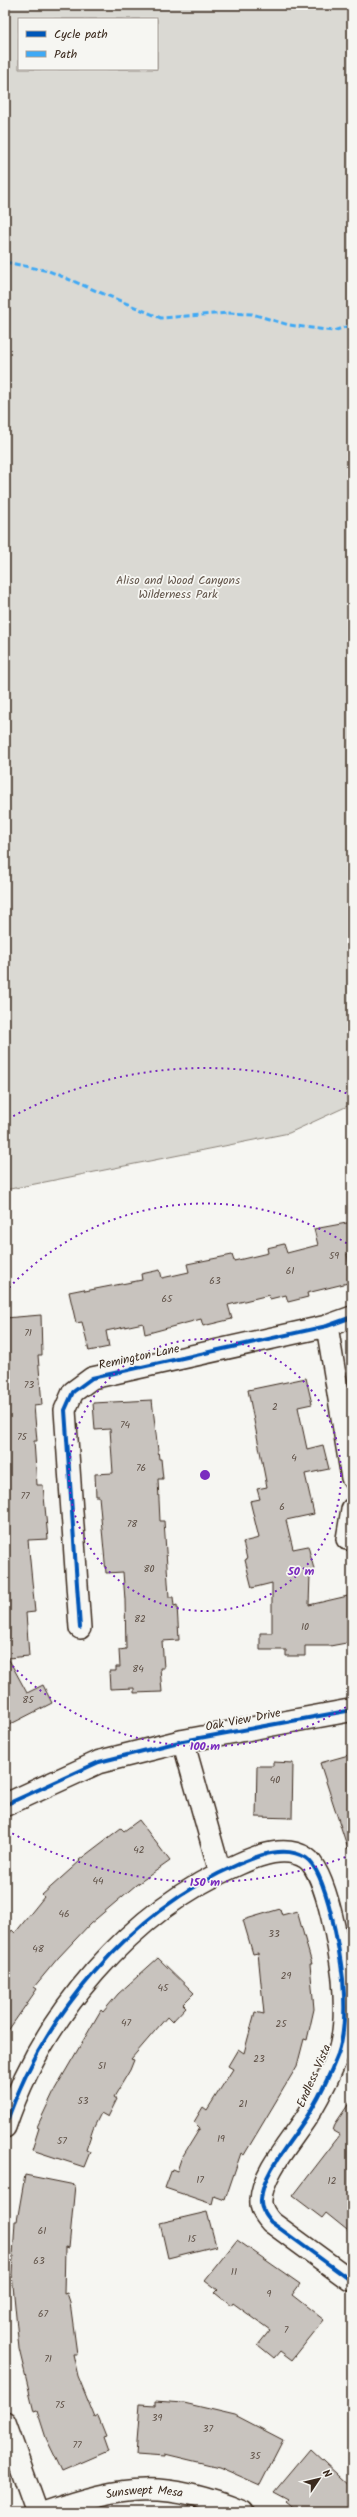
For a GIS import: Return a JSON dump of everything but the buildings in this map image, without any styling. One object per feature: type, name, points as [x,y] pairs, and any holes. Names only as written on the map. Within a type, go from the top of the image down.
[{"type":"street","name":"Remington Lane","points":[[80,1628],[65,1410],[73,1392],[92,1378],[327,1326],[352,1317]]},
{"type":"street","points":[[327,1326],[352,1478]]},
{"type":"street","points":[[347,1539],[352,1509]]},
{"type":"street","name":"Oak View Drive","points":[[5,1805],[98,1762],[183,1741],[352,1710]]},
{"type":"street","points":[[183,1741],[220,1872]]},
{"type":"street","name":"Endless Vista","points":[[5,2127],[23,2080],[39,2048],[59,2017],[99,1966],[153,1917],[220,1872],[257,1856],[289,1851],[307,1858],[318,1872],[327,1898],[340,1952],[345,2001],[338,2052],[311,2110],[264,2185],[260,2201],[263,2212],[271,2222],[350,2280]]},
{"type":"street","points":[[5,2423],[37,2512]]},
{"type":"street","name":"Sunswept Mesa","points":[[46,2512],[111,2492],[145,2488],[178,2492],[213,2500],[242,2512]]},
{"type":"green space","name":"Aliso and Wood Canyons Wilderness Park","points":[[5,5],[352,5],[352,1104],[289,1133],[5,1190]]},
{"type":"marked path","points":[[5,262],[49,271],[161,318],[228,313],[252,314],[289,325],[333,331],[352,325]]},
{"type":"cycle path","points":[[80,1628],[65,1410],[73,1392],[92,1378],[327,1326],[352,1317]]},
{"type":"cycle path","points":[[5,1805],[99,1762],[183,1741],[352,1710]]},
{"type":"cycle path","points":[[5,2127],[21,2086],[42,2046],[67,2007],[95,1972],[127,1939],[162,1909],[199,1884],[239,1864],[255,1857],[272,1853],[290,1852],[298,1854],[306,1858],[313,1866],[320,1879],[331,1914],[336,1933],[343,1979],[344,2026],[341,2045],[329,2075],[305,2120],[267,2177],[263,2189],[261,2206],[271,2222],[350,2280]]}]
